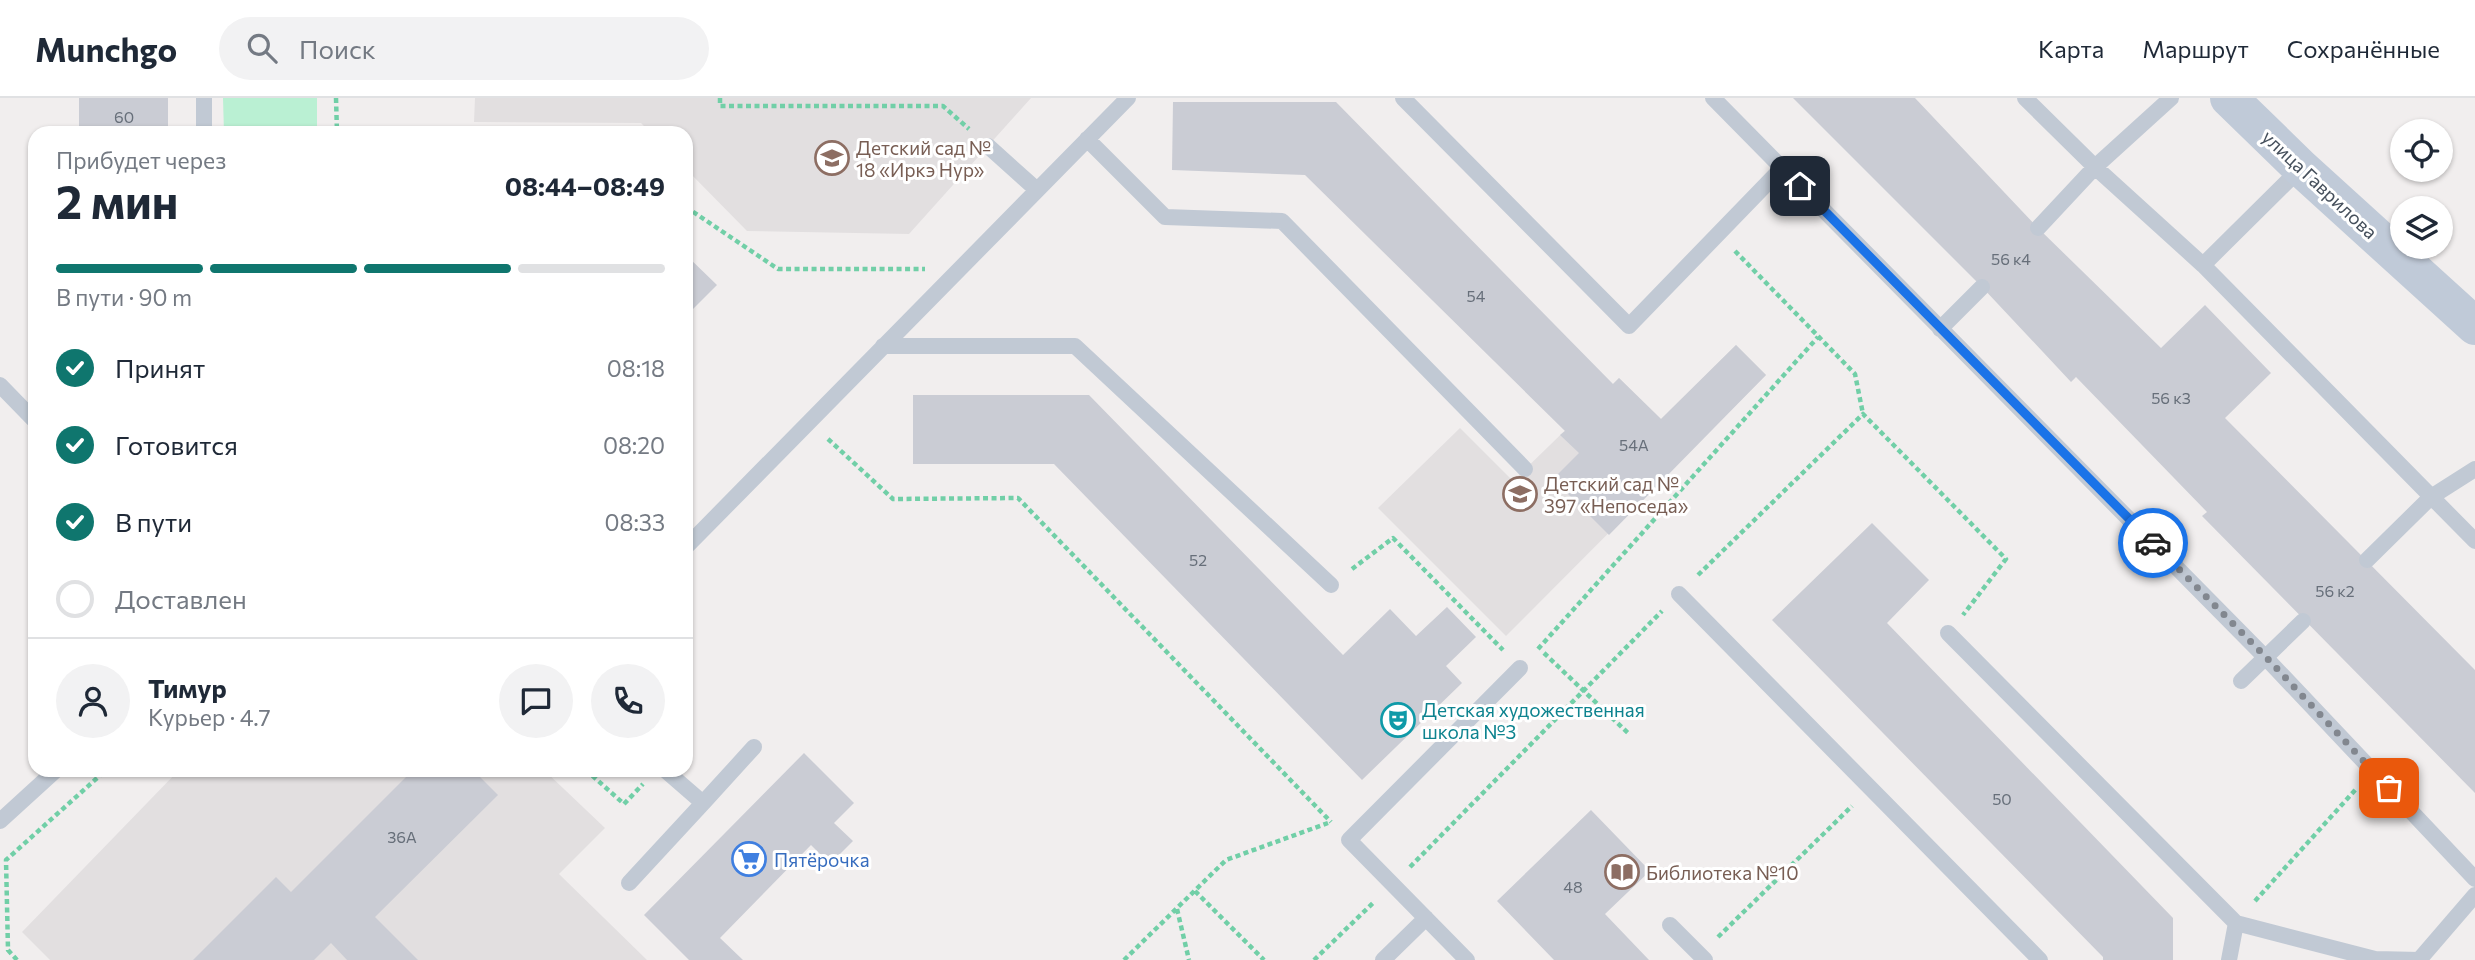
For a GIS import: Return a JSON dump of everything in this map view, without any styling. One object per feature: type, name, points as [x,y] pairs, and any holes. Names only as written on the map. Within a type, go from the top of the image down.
[{"type":"street","name":"улица Гаврилова","points":[[2229,98],[2301,168],[2475,326]]},
{"type":"lane","points":[[204,98],[204,126]]},
{"type":"lane","points":[[693,540],[1128,98]]},
{"type":"lane","points":[[1403,98],[1629,326],[1782,168]]},
{"type":"lane","points":[[1713,98],[2266,657],[2475,879]]},
{"type":"lane","points":[[2025,98],[2095,167],[2203,265],[2475,541]]},
{"type":"lane","points":[[2038,228],[2095,167],[2171,98]]},
{"type":"lane","points":[[1087,139],[1165,217],[1282,221],[1525,469]]},
{"type":"lane","points":[[988,146],[1037,190]]},
{"type":"lane","points":[[2203,265],[2301,168]]},
{"type":"lane","points":[[1940,328],[1982,288]]},
{"type":"lane","points":[[883,346],[1075,346],[1331,585]]},
{"type":"lane","points":[[0,385],[28,414]]},
{"type":"lane","points":[[2367,560],[2431,497],[2475,469]]},
{"type":"lane","points":[[1679,594],[2040,960]]},
{"type":"lane","points":[[2241,681],[2303,621]]},
{"type":"lane","points":[[1948,634],[2236,923],[2375,959],[2419,960],[2475,895]]},
{"type":"lane","points":[[1467,960],[1349,840],[1520,668]]},
{"type":"lane","points":[[629,883],[754,747]]},
{"type":"lane","points":[[0,821],[48,777]]},
{"type":"lane","points":[[673,777],[703,803]]},
{"type":"lane","points":[[1383,960],[1426,918]]},
{"type":"lane","points":[[2229,960],[2236,923]]},
{"type":"lane","points":[[1670,925],[1703,957]]},
{"type":"path","points":[[336,98],[337,126]]},
{"type":"path","points":[[720,98],[720,106],[943,106],[988,146]]},
{"type":"path","points":[[693,212],[778,269],[960,268]]},
{"type":"path","points":[[1719,234],[1855,374],[1863,414]]},
{"type":"path","points":[[1331,585],[1393,538],[1520,668],[1818,338]]},
{"type":"path","points":[[809,421],[893,499],[1018,498],[1349,840]]},
{"type":"path","points":[[1539,648],[1629,734]]},
{"type":"path","points":[[2236,923],[2372,770]]},
{"type":"path","points":[[18,960],[8,950],[6,860],[98,777]]},
{"type":"path","points":[[594,777],[624,804],[648,779]]},
{"type":"path","points":[[1703,957],[1871,788]]},
{"type":"path","points":[[1124,960],[1226,860],[1331,822]]},
{"type":"path","points":[[1195,891],[1264,960]]},
{"type":"path","points":[[1177,909],[1189,960]]},
{"type":"shaded area","name":"Детский сад № 18 «Иркэ Нур»","points":[[475,98],[1031,98],[909,234],[747,231],[693,176],[693,126],[474,122]]},
{"type":"shaded area","name":"Детский сад № 397 «Непоседа»","points":[[1736,345],[1766,375],[1506,636],[1378,508],[1460,428],[1513,481],[1619,378],[1661,419]]},
{"type":"shaded area","points":[[172,777],[551,777],[605,828],[559,874],[647,960],[50,960],[22,932]]},
{"type":"green space","points":[[223,98],[317,98],[317,126],[224,126]]},
{"type":"building","points":[[79,98],[168,98],[168,126],[79,126]]},
{"type":"building","points":[[1793,98],[1915,98],[2038,228],[2161,348],[2205,305],[2271,373],[2225,418],[2475,670],[2475,793],[2202,516],[2207,512],[2076,377],[2071,382],[1982,287]]},
{"type":"building","points":[[1173,102],[1336,102],[1613,384],[1619,378],[1661,419],[1736,345],[1766,375],[1609,535],[1553,479],[1579,453],[1560,435],[1565,431],[1305,175],[1172,170]]},
{"type":"building","points":[[693,262],[717,285],[693,309]]},
{"type":"building","points":[[913,395],[1089,395],[1343,655],[1390,609],[1416,636],[1447,607],[1476,637],[1446,666],[1462,683],[1362,780],[1054,464],[913,464]]},
{"type":"building","points":[[1872,523],[1929,580],[1887,623],[2173,918],[2173,960],[2103,960],[1772,620]]},
{"type":"building","points":[[804,753],[854,803],[834,823],[853,841],[830,864],[811,845],[720,938],[743,960],[689,960],[644,915]]},
{"type":"building","points":[[406,777],[480,777],[498,795],[375,917],[418,960],[347,960],[331,943],[314,960],[193,960],[276,877],[291,892]]},
{"type":"building","points":[[1591,810],[1650,871],[1605,914],[1649,960],[1554,960],[1497,901]]},
{"type":"way so far","points":[[2153,543],[2266,657],[2389,788]]},
{"type":"place","name":"Детский сад № 18 «Иркэ Нур»","points":[[832,158]]},
{"type":"place","name":"Детский сад № 397 «Непоседа»","points":[[1520,494]]},
{"type":"place","name":"Детская художественная школа №3","points":[[1398,720]]},
{"type":"place","name":"Пятёрочка","points":[[749,859]]},
{"type":"place","name":"Библиотека №10","points":[[1622,872]]},
{"type":"route","points":[[1800,186],[2153,543]]}]
